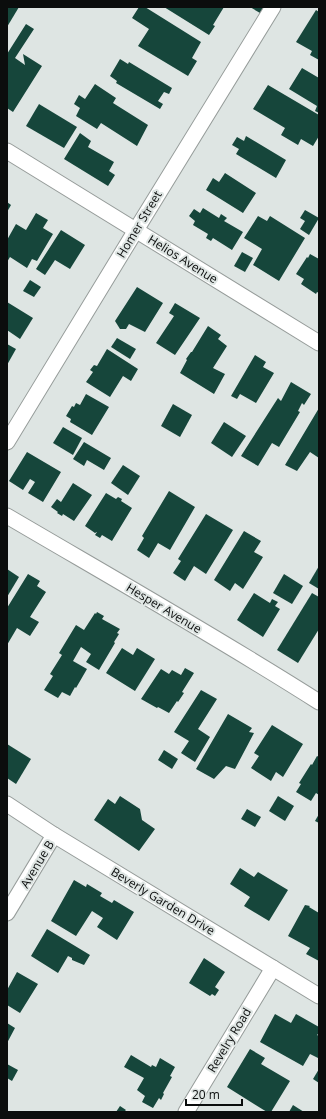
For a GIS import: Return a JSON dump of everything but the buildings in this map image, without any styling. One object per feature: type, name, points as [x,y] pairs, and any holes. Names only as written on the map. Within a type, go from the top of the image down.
[{"type":"street","name":"Homer Street","points":[[7,442],[273,7]]},
{"type":"street","name":"Helios Avenue","points":[[7,151],[319,343]]},
{"type":"street","name":"Hesper Avenue","points":[[7,516],[232,648],[319,702]]},
{"type":"street","name":"Beverly Garden Drive","points":[[7,804],[54,835],[319,996]]},
{"type":"street","name":"Avenue B","points":[[7,913],[54,835]]},
{"type":"street","name":"Revelry Road","points":[[191,1110],[273,968]]}]
